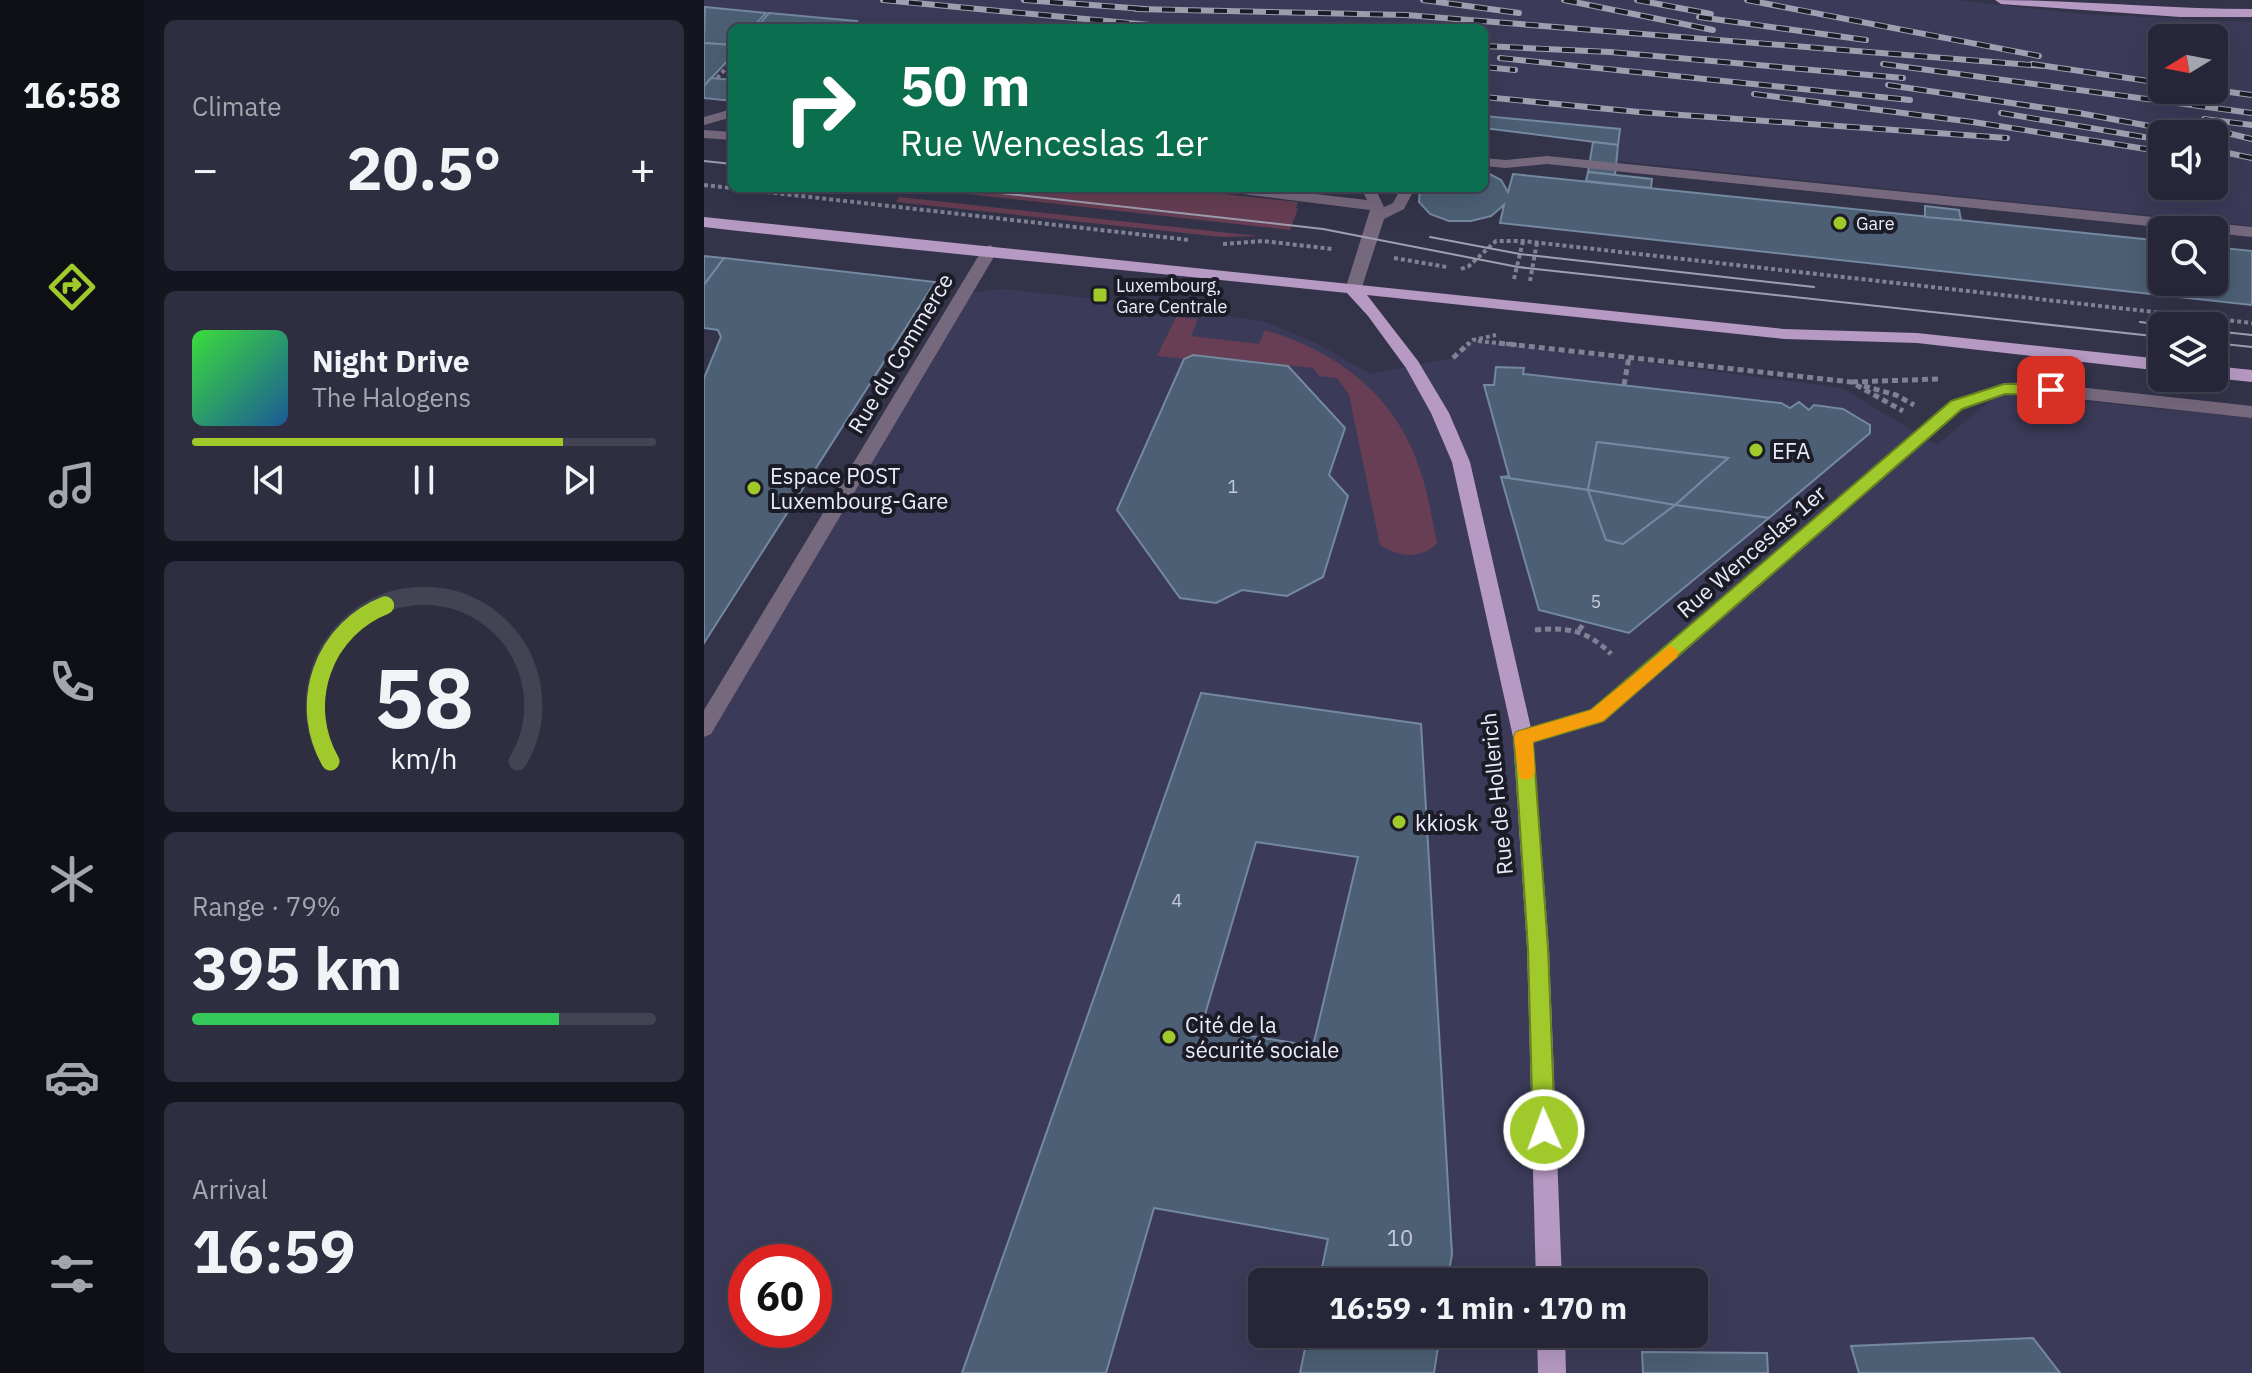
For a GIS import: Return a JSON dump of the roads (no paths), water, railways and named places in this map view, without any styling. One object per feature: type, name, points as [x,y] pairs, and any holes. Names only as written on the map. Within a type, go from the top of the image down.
[{"type":"main road","points":[[2001,0],[2180,13],[2252,13]]},
{"type":"main road","points":[[704,222],[1784,334],[1917,338],[2148,363]]},
{"type":"main road","name":"Rue de Hollerich","points":[[1353,290],[1374,312],[1412,365],[1440,413],[1461,462],[1523,737],[1538,948],[1549,1268]]},
{"type":"main road","points":[[2228,373],[2252,376]]},
{"type":"main road","points":[[1551,1348],[1552,1373]]},
{"type":"street","points":[[708,120],[728,114]]},
{"type":"street","points":[[704,134],[728,136]]},
{"type":"street","points":[[1488,153],[2252,232]]},
{"type":"street","points":[[1488,162],[1547,160]]},
{"type":"street","points":[[1272,192],[1399,206],[1406,192]]},
{"type":"street","points":[[1353,290],[1374,201]]},
{"type":"street","name":"Rue du Commerce","points":[[704,728],[990,250]]},
{"type":"street","name":"Rue Wenceslas 1er","points":[[1523,737],[1597,716],[1957,405],[2004,389],[2069,391],[2252,412]]},
{"type":"tram line","points":[[704,161],[728,164]]},
{"type":"tram line","points":[[991,192],[1323,229],[1518,267],[2148,335]]},
{"type":"tram line","points":[[1430,237],[1520,254],[1814,287]]},
{"type":"tram line","points":[[2140,322],[2148,323]]},
{"type":"tram line","points":[[2228,332],[2252,335]]},
{"type":"tram line","points":[[2228,344],[2252,347]]},
{"type":"railway","points":[[883,0],[1139,24]]},
{"type":"railway","points":[[1024,0],[1145,9]]},
{"type":"railway","points":[[1423,0],[1519,13]]},
{"type":"railway","points":[[1564,0],[1713,30]]},
{"type":"railway","points":[[1637,0],[1711,14]]},
{"type":"railway","points":[[1747,0],[2039,56]]},
{"type":"railway","points":[[1136,9],[1406,15],[2044,66]]},
{"type":"railway","points":[[1699,17],[1866,40]]},
{"type":"railway","points":[[1488,46],[1610,52],[1903,78]]},
{"type":"railway","points":[[1500,58],[1910,100]]},
{"type":"railway","points":[[1883,64],[2252,113]]},
{"type":"railway","points":[[2032,64],[2148,81]]},
{"type":"railway","points":[[1488,67],[1515,70]]},
{"type":"railway","points":[[1888,85],[2148,126]]},
{"type":"railway","points":[[2228,92],[2252,95]]},
{"type":"railway","points":[[1754,94],[1973,122],[2146,149]]},
{"type":"railway","points":[[1488,97],[1639,112],[2007,138]]},
{"type":"railway","points":[[2001,113],[2148,138]]},
{"type":"railway","points":[[2204,119],[2252,125]]},
{"type":"railway","points":[[2228,133],[2252,139]]},
{"type":"railway","points":[[2228,153],[2252,158]]},
{"type":"place","name":"Gare","points":[[1840,223]]},
{"type":"place","name":"Luxembourg, Gare Centrale","points":[[1100,295]]},
{"type":"place","name":"EFA","points":[[1756,450]]},
{"type":"place","name":"Espace POST Luxembourg-Gare","points":[[754,488]]},
{"type":"place","name":"kkiosk","points":[[1399,822]]},
{"type":"place","name":"Cité de la sécurité sociale","points":[[1169,1037]]}]
